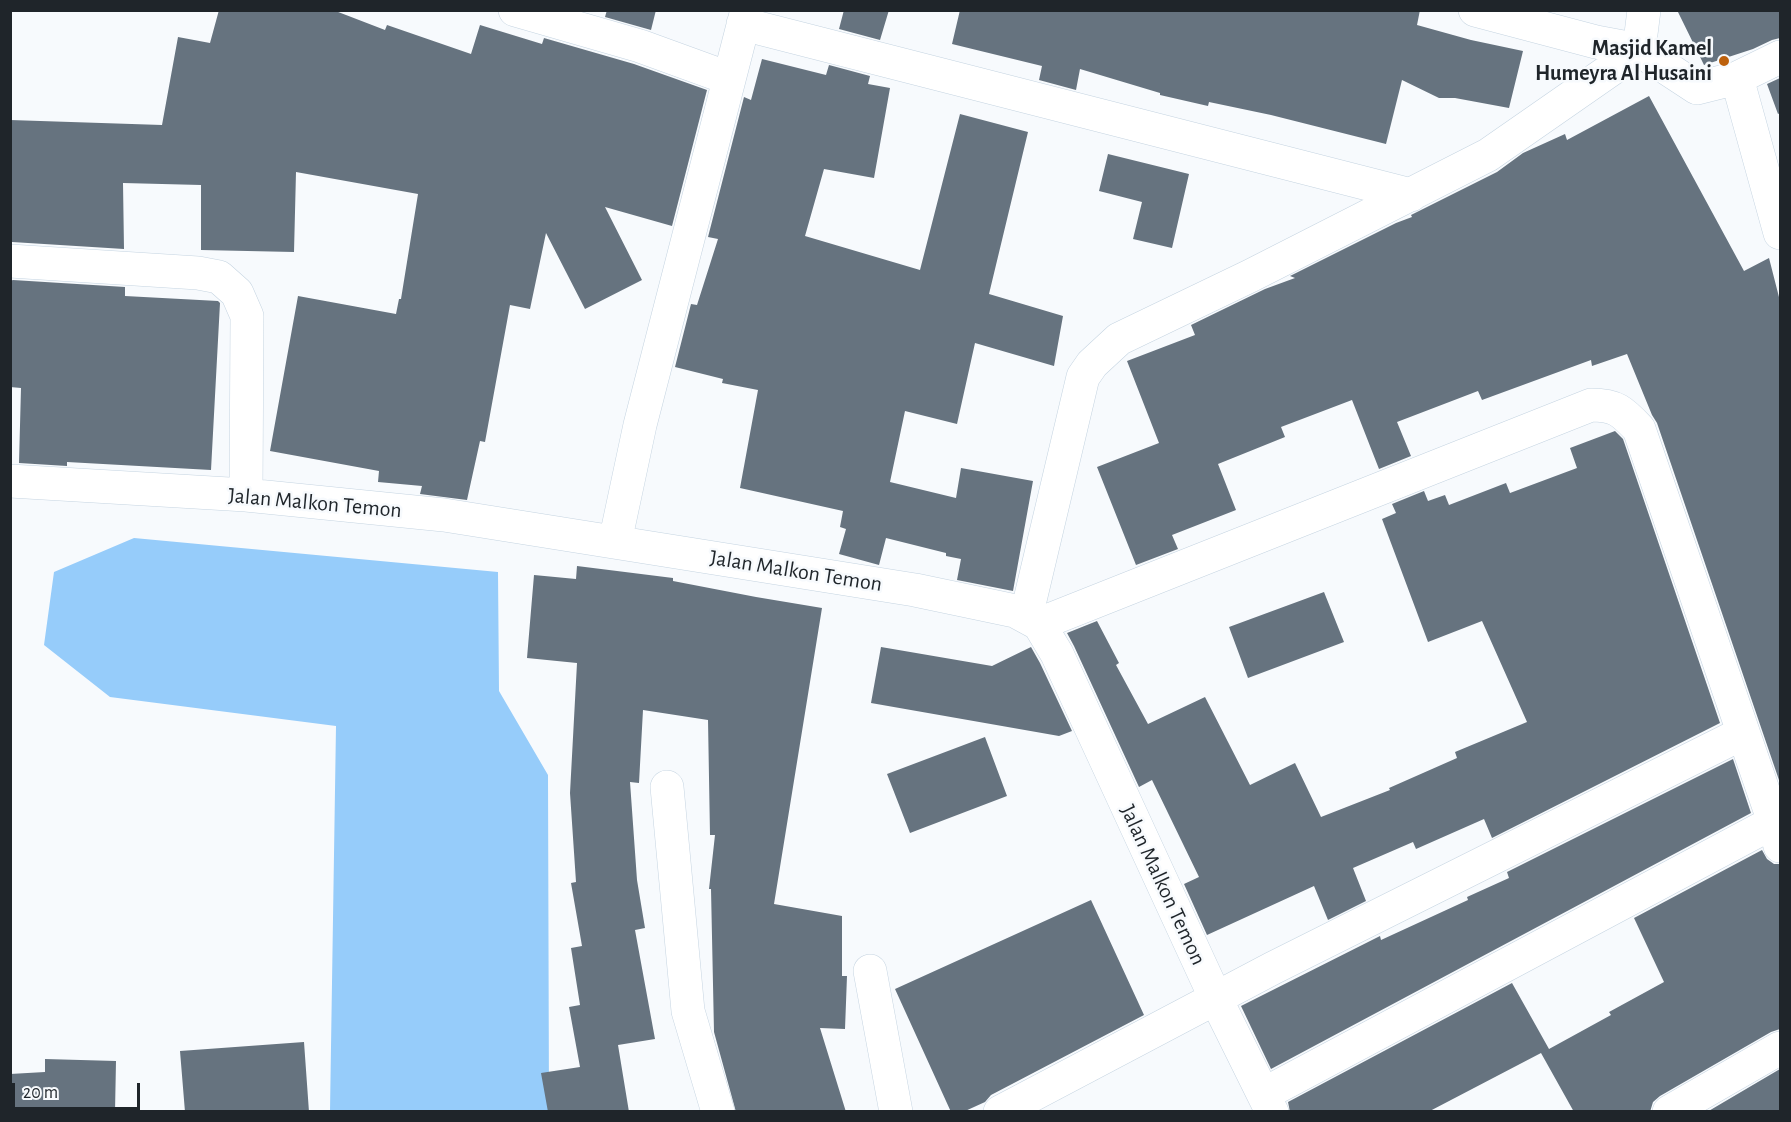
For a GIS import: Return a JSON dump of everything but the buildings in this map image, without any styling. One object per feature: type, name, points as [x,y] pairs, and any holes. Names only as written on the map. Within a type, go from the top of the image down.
[{"type":"street","points":[[515,10],[640,46],[728,78]]},
{"type":"street","points":[[1475,10],[1596,42],[1639,50],[1697,88],[1737,78],[1780,57]]},
{"type":"street","points":[[1033,621],[1083,377],[1092,364],[1119,339],[1250,276],[1488,155],[1639,50],[1644,10]]},
{"type":"street","points":[[615,542],[640,425],[745,17],[1411,195]]},
{"type":"street","points":[[1737,78],[1780,233]]},
{"type":"street","points":[[10,261],[198,273],[219,277],[237,293],[247,316],[246,495]]},
{"type":"street","points":[[1033,621],[1591,405],[1606,405],[1622,411],[1639,429],[1777,834],[1268,1103]]},
{"type":"street","name":"Jalan Malkon Temon","points":[[10,482],[246,495],[444,515],[915,590],[1015,611],[1033,621],[1058,654],[1216,999],[1268,1103]]},
{"type":"street","points":[[1000,1112],[1283,962],[1743,733]]},
{"type":"street","points":[[667,787],[688,1011],[718,1112]]},
{"type":"street","points":[[870,971],[896,1112]]},
{"type":"street","points":[[1669,1112],[1780,1048]]},
{"type":"shaded area","points":[[134,538],[498,572],[499,691],[548,775],[549,1111],[330,1111],[336,726],[110,697],[44,645],[54,572]]},
{"type":"place","name":"Masjid Kamel Humeyra Al Husaini","points":[[1724,61]]}]
